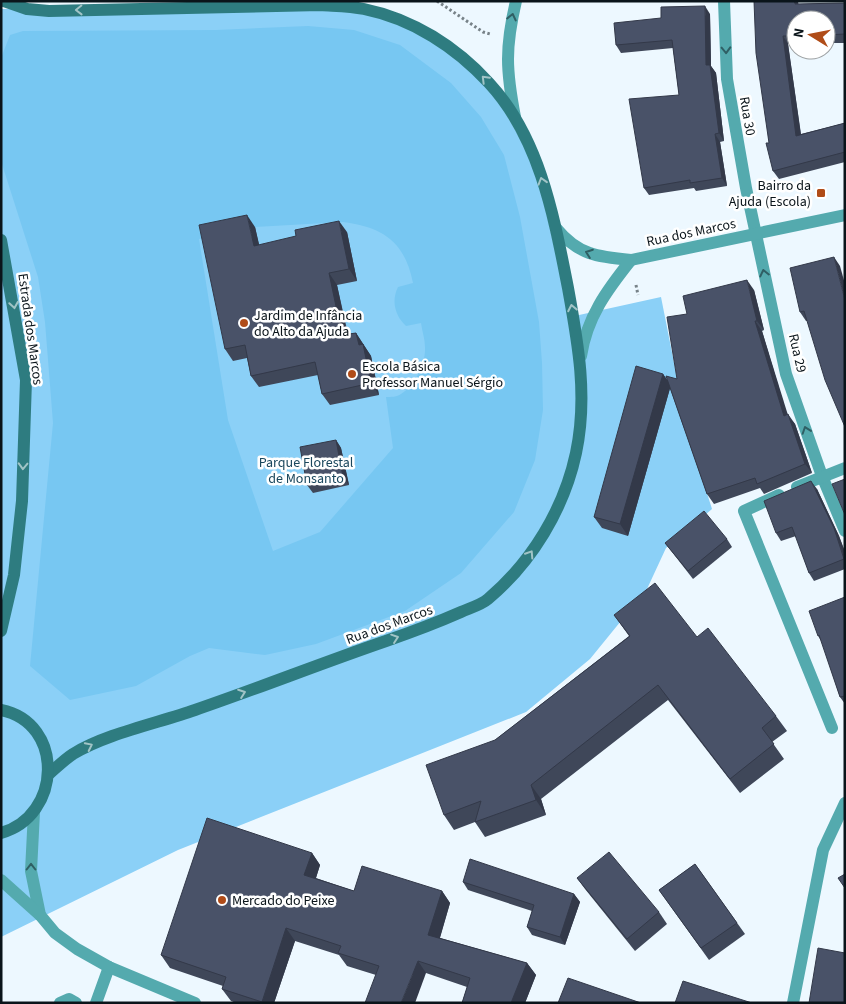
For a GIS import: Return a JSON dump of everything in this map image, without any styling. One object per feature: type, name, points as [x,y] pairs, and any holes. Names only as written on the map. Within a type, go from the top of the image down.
[{"type":"street","name":"Rua dos Marcos","points":[[4,1],[27,9],[49,11],[321,5],[364,9],[410,24],[436,37],[465,60],[491,85],[514,117],[537,164],[556,228],[581,356],[582,408],[579,438],[564,492],[554,515],[523,563],[486,601],[433,625],[196,710],[93,744],[72,754],[49,774]]},
{"type":"street","points":[[321,5],[336,1]]},
{"type":"street","points":[[514,117],[507,74],[508,37],[516,1]]},
{"type":"street","name":"Rua 30","points":[[724,1],[727,80],[756,234]]},
{"type":"street","name":"Rua dos Marcos","points":[[556,228],[570,244],[584,252],[606,258],[631,260],[845,216]]},
{"type":"street","name":"Rua 29","points":[[756,234],[786,374],[822,476],[845,531]]},
{"type":"street","name":"Estrada dos Marcos","points":[[1,240],[26,380],[22,501],[14,575],[1,631]]},
{"type":"street","name":"Rua dos Marcos","points":[[581,356],[590,320],[598,303],[631,260]]},
{"type":"street","points":[[832,728],[744,511],[822,476],[845,468]]},
{"type":"street","points":[[1,710],[25,721],[38,735],[46,754],[49,774],[45,794],[34,812],[20,825],[1,833]]},
{"type":"street","points":[[793,1003],[823,850],[845,803]]},
{"type":"street","points":[[34,812],[31,871],[40,915]]},
{"type":"street","points":[[1,880],[40,915],[55,933],[76,949],[109,967],[195,1003]]},
{"type":"street","points":[[96,1003],[109,967]]},
{"type":"street","points":[[60,1003],[68,999],[76,1003]]},
{"type":"green space","name":"Parque Florestal de Monsanto","points":[[251,5],[348,6],[422,28],[486,79],[536,166],[570,317],[661,297],[688,433],[712,509],[666,548],[647,589],[590,659],[526,712],[178,850],[1,937],[1,9]]},
{"type":"shaded area","points":[[308,26],[354,30],[400,45],[451,83],[481,117],[504,155],[520,217],[539,322],[543,410],[535,460],[514,512],[461,573],[405,611],[316,644],[265,655],[209,648],[190,656],[136,686],[70,700],[30,666],[53,423],[45,322],[38,277],[1,161],[1,58],[10,35],[23,31],[216,30]],"holes":[[[343,222],[370,228],[390,239],[404,257],[413,283],[398,287],[395,308],[399,318],[406,326],[421,323],[425,344],[424,360],[411,386],[398,396],[386,397],[393,448],[320,532],[273,551],[228,420],[199,239],[255,227]]]},
{"type":"building","points":[[754,1],[794,1],[795,4],[845,3],[845,34],[836,34],[836,10],[786,10],[786,36],[783,36],[796,136],[845,123],[845,152],[773,171],[766,143],[769,143],[756,53]]},
{"type":"building","points":[[705,6],[706,65],[710,65],[719,133],[715,134],[722,178],[690,183],[690,180],[644,188],[629,99],[679,95],[672,40],[616,45],[614,23],[661,18],[661,7]]},
{"type":"building","points":[[247,215],[254,246],[296,236],[295,230],[339,221],[349,269],[329,273],[342,335],[356,333],[359,345],[363,344],[371,383],[322,394],[315,362],[251,376],[245,345],[225,349],[199,225]]},
{"type":"building","points":[[834,257],[845,300],[845,427],[825,380],[804,311],[800,312],[790,268]]},
{"type":"building","points":[[747,280],[757,321],[755,321],[784,416],[788,414],[805,464],[757,484],[755,478],[707,494],[666,376],[677,379],[667,317],[687,314],[683,296]]},
{"type":"building","points":[[636,366],[663,374],[620,524],[594,517]]},
{"type":"building","points":[[336,440],[343,477],[307,485],[300,447]]},
{"type":"building","points":[[845,479],[845,515],[832,484]]},
{"type":"building","points":[[811,481],[834,528],[844,559],[809,573],[792,527],[776,533],[764,501]]},
{"type":"building","points":[[704,511],[727,539],[688,571],[665,543]]},
{"type":"building","points":[[655,583],[697,637],[708,628],[776,716],[762,728],[774,744],[730,779],[658,685],[531,785],[536,800],[475,822],[481,801],[444,815],[426,765],[495,740],[630,636],[614,615]]},
{"type":"building","points":[[845,597],[845,696],[840,697],[809,611]]},
{"type":"building","points":[[207,818],[312,853],[304,875],[354,891],[362,866],[442,891],[428,935],[527,963],[511,1003],[462,1003],[470,978],[418,961],[401,1003],[365,1003],[379,966],[338,953],[341,946],[286,928],[262,1002],[222,989],[226,977],[161,955]]},
{"type":"building","points":[[609,852],[659,912],[627,939],[577,878]]},
{"type":"building","points":[[470,859],[574,894],[560,937],[527,927],[534,905],[463,882]]},
{"type":"building","points":[[695,864],[737,923],[701,948],[659,890]]},
{"type":"building","points":[[845,874],[845,888],[838,878]]},
{"type":"building","points":[[818,948],[845,953],[845,1003],[809,1003]]},
{"type":"building","points":[[568,978],[641,1003],[558,1003]]},
{"type":"building","points":[[683,981],[752,1003],[675,1003]]},
{"type":"place","name":"Bairro da Ajuda (Escola)","points":[[821,193]]},
{"type":"place","name":"Jardim de Infância do Alto da Ajuda","points":[[244,323]]},
{"type":"place","name":"Escola Básica Professor Manuel Sérgio","points":[[352,374]]},
{"type":"place","name":"Mercado do Peixe","points":[[222,900]]}]
